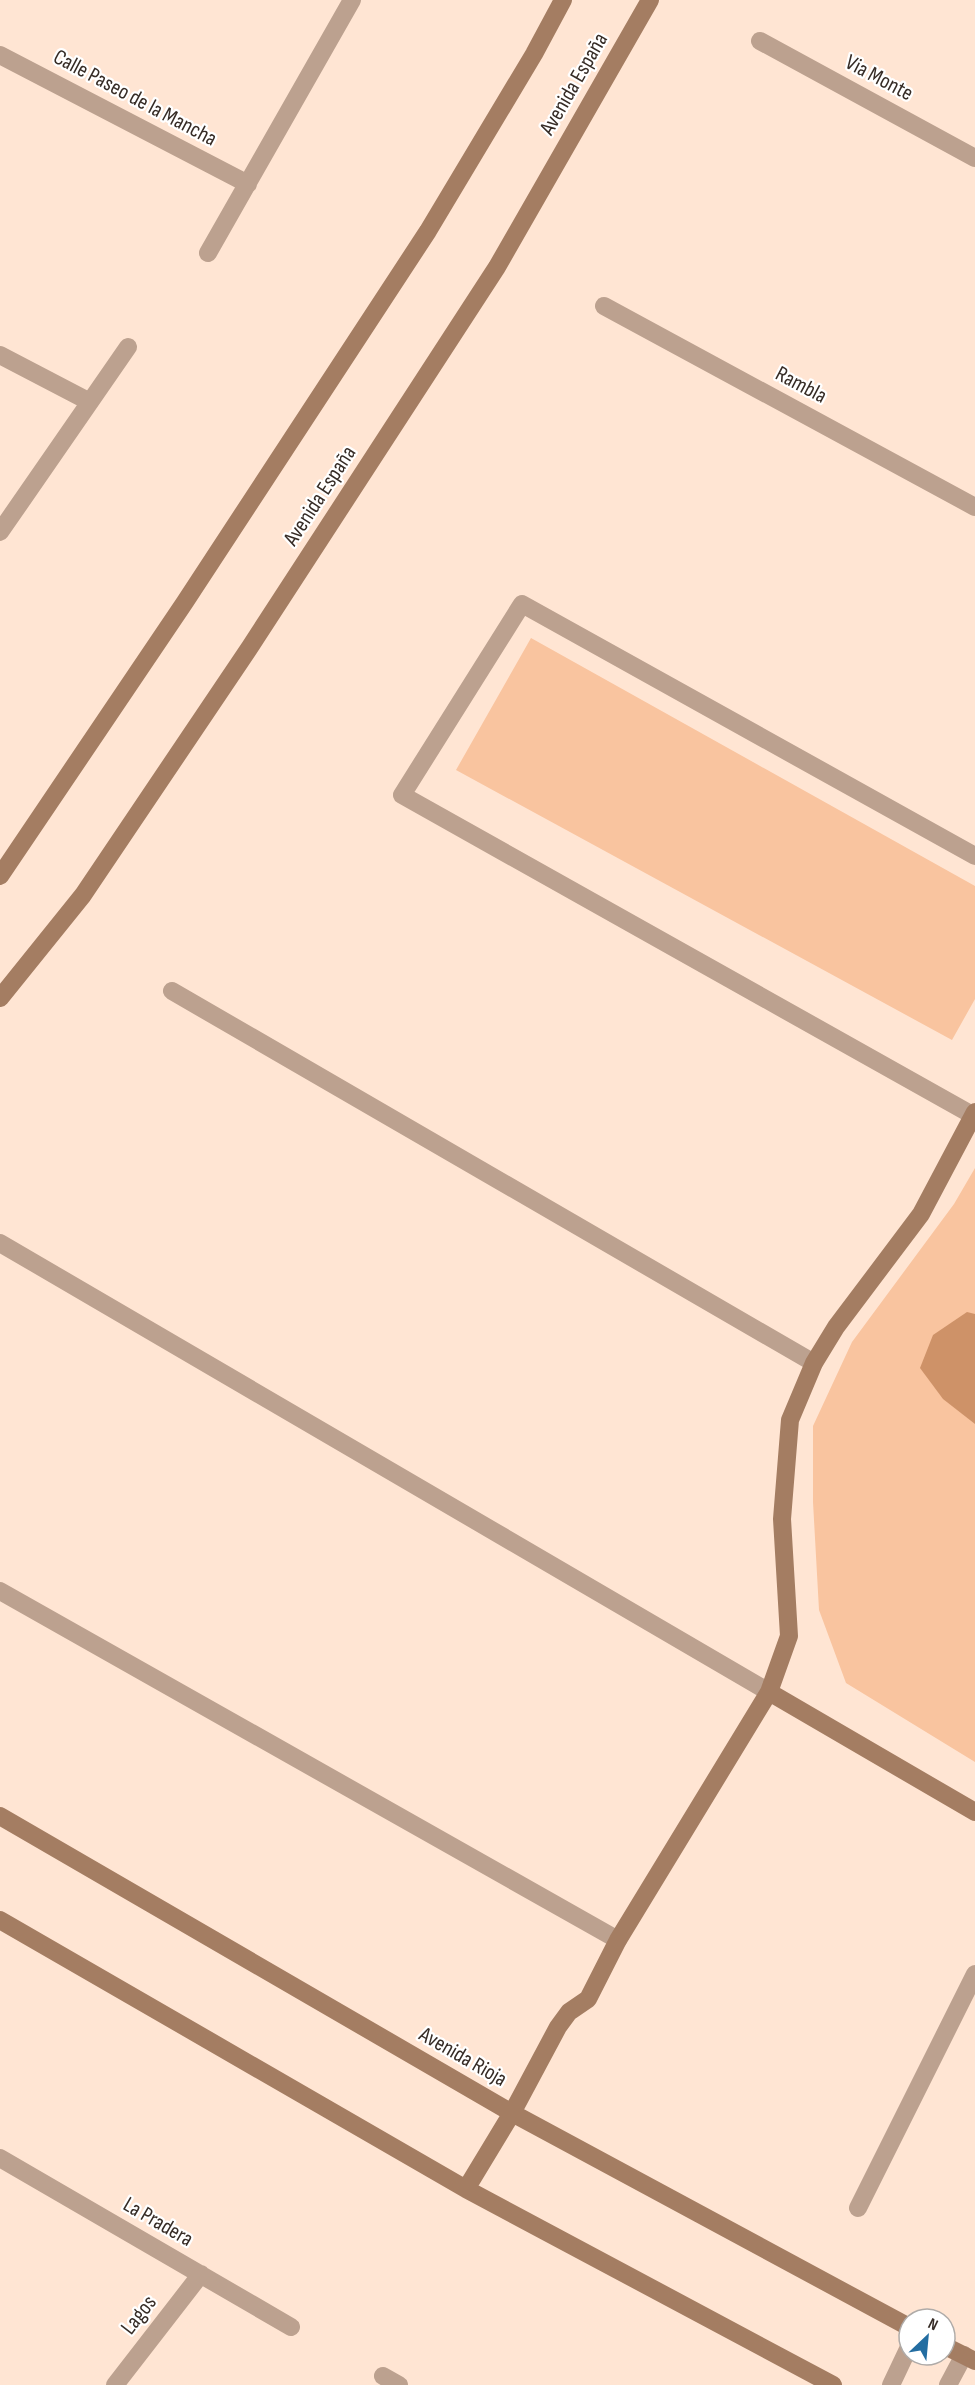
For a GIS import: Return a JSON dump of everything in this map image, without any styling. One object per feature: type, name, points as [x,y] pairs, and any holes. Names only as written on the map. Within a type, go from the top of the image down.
[{"type":"main road","points":[[0,876],[172,622],[421,241],[534,54],[563,0]]},
{"type":"main road","name":"Avenida España","points":[[0,998],[83,895],[257,637],[497,267],[650,0]]},
{"type":"main road","points":[[466,2189],[512,2112],[558,2027],[569,2012],[588,1999],[618,1940],[769,1692],[789,1636],[782,1519],[790,1420],[814,1363],[836,1327],[921,1214],[974,1114]]},
{"type":"main road","points":[[769,1692],[975,1812]]},
{"type":"main road","name":"Avenida Rioja","points":[[0,1816],[512,2112],[897,2321]]},
{"type":"main road","points":[[0,1920],[466,2189],[833,2385]]},
{"type":"street","points":[[208,253],[352,0]]},
{"type":"street","name":"Via Monte","points":[[760,41],[975,158]]},
{"type":"street","name":"Calle Paseo de la Mancha","points":[[0,55],[248,184]]},
{"type":"street","name":"Rambla","points":[[604,306],[975,507]]},
{"type":"street","points":[[1,528],[128,347]]},
{"type":"street","points":[[0,355],[90,402]]},
{"type":"street","points":[[974,1114],[402,795],[522,604],[975,856]]},
{"type":"street","points":[[172,991],[814,1363]]},
{"type":"street","points":[[0,1243],[769,1692]]},
{"type":"street","points":[[0,1591],[618,1940]]},
{"type":"street","points":[[858,2208],[975,1974]]},
{"type":"street","name":"La Pradera","points":[[0,2158],[291,2327]]},
{"type":"street","name":"Lagos","points":[[115,2385],[201,2274]]},
{"type":"street","points":[[948,2385],[969,2358]]},
{"type":"street","points":[[891,2385],[900,2367]]},
{"type":"shaded area","points":[[531,638],[975,886],[975,999],[952,1040],[456,770]]},
{"type":"shaded area","points":[[975,1168],[975,1762],[846,1683],[819,1610],[813,1502],[813,1426],[852,1342],[954,1204]]},
{"type":"shaded area","points":[[967,1312],[975,1314],[975,1424],[943,1399],[920,1368],[933,1335]]}]
